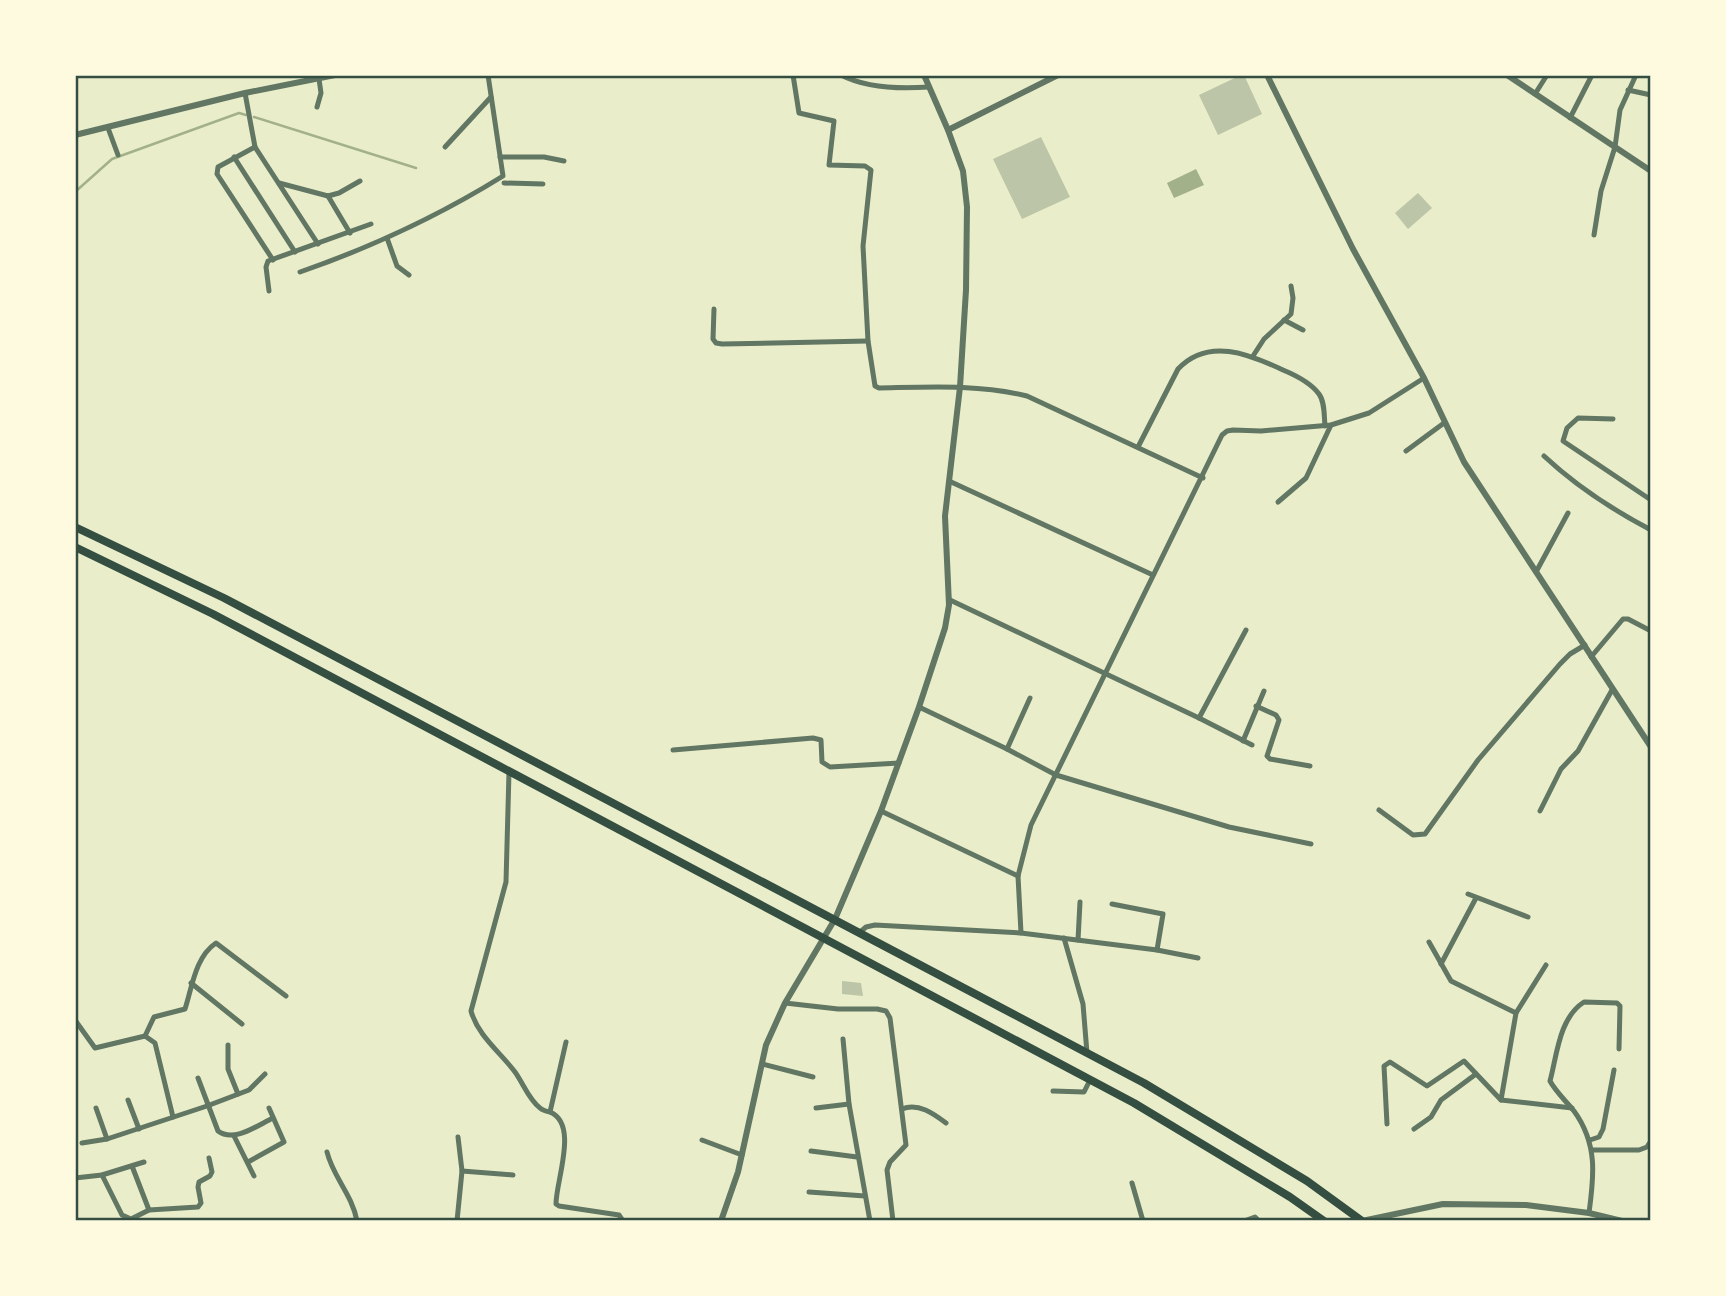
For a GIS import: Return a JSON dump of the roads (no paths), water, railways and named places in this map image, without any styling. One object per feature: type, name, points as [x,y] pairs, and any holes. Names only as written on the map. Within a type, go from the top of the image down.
[{"type":"highway","points":[[75,527],[224,598],[1144,1083],[1307,1181],[1362,1221]]},
{"type":"highway","points":[[75,547],[213,614],[1133,1103],[1324,1221]]},
{"type":"street","points":[[75,135],[245,93],[335,75]]},
{"type":"street","points":[[300,272],[387,239],[449,209],[503,176],[488,75]]},
{"type":"street","points":[[793,75],[799,113],[834,121],[829,165],[865,166],[871,170],[863,246],[873,383],[879,388],[1001,389],[1027,396],[1203,478]]},
{"type":"street","points":[[841,75],[851,80],[886,86],[929,88]]},
{"type":"street","points":[[721,1221],[742,1155],[766,1045],[785,1003],[835,919],[881,811],[945,628],[950,600],[945,516],[960,387],[966,289],[967,207],[963,171],[924,75]]},
{"type":"street","points":[[1038,75],[1041,83]]},
{"type":"street","points":[[948,130],[1058,75]]},
{"type":"street","points":[[1267,75],[1353,249],[1424,378],[1464,462],[1651,747]]},
{"type":"street","points":[[1507,75],[1518,78],[1535,94],[1651,172]]},
{"type":"street","points":[[1535,94],[1547,75]]},
{"type":"street","points":[[1570,118],[1592,75]]},
{"type":"street","points":[[1594,235],[1601,191],[1615,147],[1620,110],[1636,75]]},
{"type":"street","points":[[317,107],[321,93],[319,79]]},
{"type":"street","points":[[1628,90],[1651,95]]},
{"type":"street","points":[[245,93],[255,147],[318,244]]},
{"type":"street","points":[[445,147],[491,97]]},
{"type":"street","points":[[108,128],[118,155]]},
{"type":"street","points":[[255,147],[218,167],[217,174],[273,260]]},
{"type":"street","points":[[234,157],[295,252]]},
{"type":"street","points":[[500,158],[544,157],[564,161]]},
{"type":"street","points":[[279,183],[328,196],[360,181]]},
{"type":"street","points":[[504,183],[543,184]]},
{"type":"street","points":[[328,196],[350,233]]},
{"type":"street","points":[[269,291],[266,267],[268,261],[371,224]]},
{"type":"street","points":[[387,239],[397,267],[410,275]]},
{"type":"street","points":[[1253,356],[1264,339],[1294,309],[1291,286]]},
{"type":"street","points":[[714,309],[713,339],[716,343],[737,345],[868,341]]},
{"type":"street","points":[[1284,320],[1303,330]]},
{"type":"street","points":[[1138,447],[1156,408],[1178,369],[1185,362],[1205,352],[1227,350],[1253,356],[1290,373],[1318,393],[1328,425],[1306,478],[1278,502]]},
{"type":"street","points":[[1021,933],[1018,876],[1031,825],[1222,435],[1227,431],[1328,425],[1369,413],[1424,378]]},
{"type":"street","points":[[1613,419],[1577,418],[1567,428],[1563,441],[1651,500]]},
{"type":"street","points":[[1406,450],[1444,423]]},
{"type":"street","points":[[1544,456],[1622,515],[1651,530]]},
{"type":"street","points":[[949,481],[1153,575]]},
{"type":"street","points":[[1536,572],[1568,513]]},
{"type":"street","points":[[950,600],[1252,745]]},
{"type":"street","points":[[1591,657],[1623,619],[1633,621],[1651,631]]},
{"type":"street","points":[[1199,718],[1246,630]]},
{"type":"street","points":[[1379,810],[1413,835],[1425,834],[1478,760],[1560,664],[1585,645]]},
{"type":"street","points":[[1540,811],[1560,769],[1578,751],[1612,690]]},
{"type":"street","points":[[1243,741],[1264,691]]},
{"type":"street","points":[[1007,749],[1030,698]]},
{"type":"street","points":[[1256,706],[1279,717],[1267,756],[1270,759],[1310,766]]},
{"type":"street","points":[[919,707],[1056,775],[1229,827],[1311,844]]},
{"type":"street","points":[[673,750],[813,738],[821,740],[822,762],[825,766],[899,763]]},
{"type":"street","points":[[509,772],[506,882],[471,1011],[474,1022],[500,1057],[513,1069],[532,1100],[541,1109],[556,1115],[563,1122],[565,1137],[556,1204],[619,1215],[623,1221]]},
{"type":"street","points":[[881,811],[1018,876]]},
{"type":"street","points":[[1468,894],[1528,917]]},
{"type":"street","points":[[1441,964],[1476,898]]},
{"type":"street","points":[[1078,940],[1080,902]]},
{"type":"street","points":[[1112,904],[1163,914],[1157,950]]},
{"type":"street","points":[[859,933],[866,927],[875,925],[1021,933],[1157,950],[1198,958]]},
{"type":"street","points":[[1064,938],[1083,1004],[1087,1053]]},
{"type":"street","points":[[1429,942],[1451,981],[1516,1013]]},
{"type":"street","points":[[145,1036],[154,1017],[185,1009],[191,983],[210,947],[216,943],[286,996]]},
{"type":"street","points":[[1501,1100],[1516,1013],[1546,965]]},
{"type":"street","points":[[191,983],[242,1024]]},
{"type":"street","points":[[1589,1213],[1594,1177],[1593,1150],[1583,1124],[1550,1081],[1563,1030],[1571,1013],[1584,1002],[1617,1003],[1622,1009],[1619,1049]]},
{"type":"street","points":[[785,1003],[886,1011],[890,1017],[906,1145],[890,1162],[887,1170],[893,1221]]},
{"type":"street","points":[[75,1020],[95,1048],[145,1036],[155,1043],[173,1118]]},
{"type":"street","points":[[843,1039],[849,1104],[870,1221]]},
{"type":"street","points":[[550,1112],[566,1042]]},
{"type":"street","points":[[228,1045],[228,1069],[238,1094]]},
{"type":"street","points":[[1387,1124],[1384,1066],[1390,1062],[1427,1086],[1461,1061],[1467,1062],[1501,1100],[1572,1108]]},
{"type":"street","points":[[762,1064],[813,1077]]},
{"type":"street","points":[[1590,1140],[1599,1137],[1604,1129],[1614,1070]]},
{"type":"street","points":[[82,1143],[107,1139],[207,1106],[249,1090],[265,1074]]},
{"type":"street","points":[[1414,1129],[1430,1117],[1441,1100],[1476,1074]]},
{"type":"street","points":[[198,1078],[218,1131],[224,1135],[234,1136],[273,1118]]},
{"type":"street","points":[[1053,1091],[1084,1092],[1090,1080]]},
{"type":"street","points":[[128,1100],[139,1129]]},
{"type":"street","points":[[816,1108],[849,1104]]},
{"type":"street","points":[[902,1109],[909,1106],[928,1111],[946,1123]]},
{"type":"street","points":[[96,1108],[107,1139]]},
{"type":"street","points":[[248,1163],[284,1142],[269,1108]]},
{"type":"street","points":[[234,1136],[254,1176]]},
{"type":"street","points":[[457,1221],[462,1171],[458,1137]]},
{"type":"street","points":[[702,1140],[742,1155]]},
{"type":"street","points":[[1593,1150],[1639,1150],[1647,1147],[1651,1141]]},
{"type":"street","points":[[811,1151],[857,1157]]},
{"type":"street","points":[[327,1152],[332,1171],[347,1190],[354,1206],[357,1221]]},
{"type":"street","points":[[102,1175],[122,1215],[131,1219],[149,1210],[198,1207],[201,1203],[199,1182],[212,1172],[209,1158]]},
{"type":"street","points":[[75,1178],[102,1175],[144,1161]]},
{"type":"street","points":[[132,1166],[149,1210]]},
{"type":"street","points":[[462,1171],[513,1175]]},
{"type":"street","points":[[1132,1183],[1143,1221]]},
{"type":"street","points":[[809,1192],[865,1196]]},
{"type":"street","points":[[1362,1221],[1443,1204],[1526,1205],[1589,1213],[1622,1221]]},
{"type":"street","points":[[1244,1221],[1257,1217],[1259,1221]]},
{"type":"waterway","points":[[75,192],[112,159],[239,113],[246,115]]},
{"type":"waterway","points":[[254,117],[416,168]]}]
